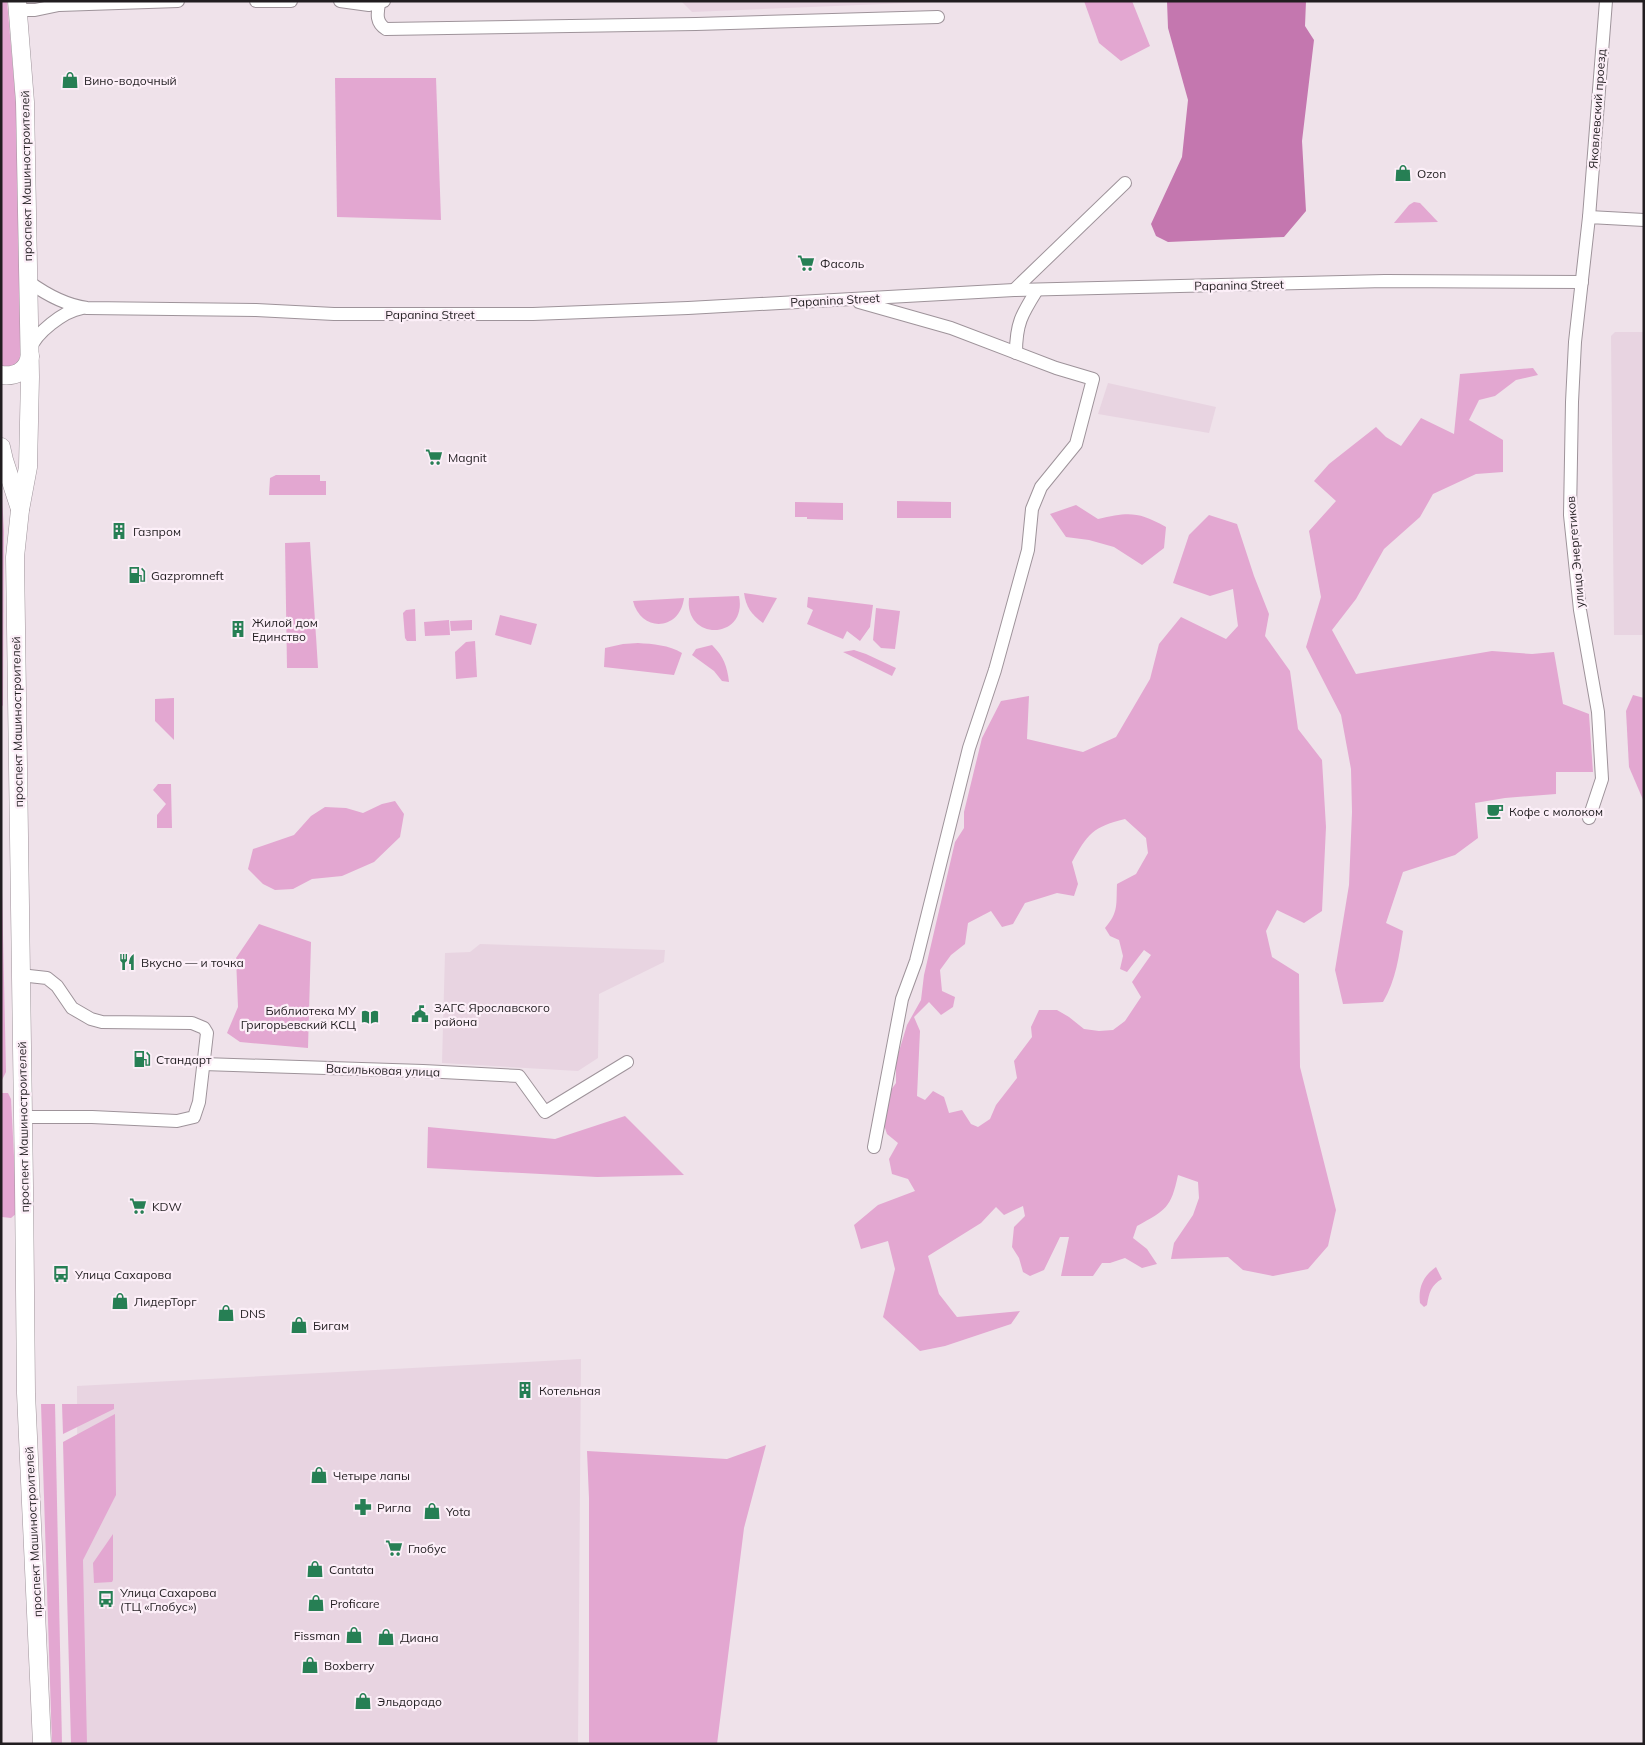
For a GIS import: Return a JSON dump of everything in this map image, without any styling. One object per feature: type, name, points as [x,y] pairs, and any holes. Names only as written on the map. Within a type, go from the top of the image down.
[{"type":"street","points":[[17,6],[35,10],[59,5],[178,1]]},
{"type":"street","points":[[256,1],[291,1]]},
{"type":"street","points":[[340,1],[369,5],[382,2]]},
{"type":"street","name":"Яковлевский проезд","points":[[1582,282],[1606,1]]},
{"type":"street","points":[[382,2],[377,18],[381,26],[386,29],[696,24],[938,17]]},
{"type":"street","name":"проспект Машиностроителей","points":[[17,6],[25,102],[30,351],[28,467],[20,510],[15,557],[26,1393],[42,1744]]},
{"type":"street","points":[[1014,290],[1126,183]]},
{"type":"street","points":[[1589,217],[1644,220]]},
{"type":"street","name":"Papanina Street","points":[[29,282],[57,300],[87,308],[256,310],[334,314],[533,314],[688,308],[1014,290],[1385,281],[1582,282]]},
{"type":"street","name":"улица Энергетиков","points":[[1582,282],[1572,402],[1570,515],[1580,610],[1598,712],[1602,779],[1589,818]]},
{"type":"street","points":[[1016,353],[1016,334],[1021,315],[1037,290]]},
{"type":"street","points":[[850,299],[951,328],[1056,368],[1093,379],[1076,444],[1041,487],[1032,509],[1028,550],[995,670],[969,748],[916,961],[902,1000],[874,1147]]},
{"type":"street","name":"Papanina Street","points":[[30,351],[36,338],[50,326],[72,311],[87,308]]},
{"type":"street","name":"проспект Машиностроителей","points":[[1,375],[8,376],[24,370],[28,363],[30,351]]},
{"type":"street","name":"проспект Машиностроителей","points":[[1,446],[20,510]]},
{"type":"street","points":[[20,975],[47,978],[57,986],[72,1008],[91,1019],[102,1022],[192,1024],[204,1028],[207,1034],[199,1102],[194,1117],[177,1122],[92,1117],[23,1116]]},
{"type":"street","name":"Васильковая улица","points":[[203,1064],[519,1076],[545,1112],[627,1062]]},
{"type":"shaded area","points":[[1,1],[7,1],[16,103],[21,351],[18,362],[9,367],[1,366]]},
{"type":"shaded area","points":[[681,1],[956,1],[692,12]]},
{"type":"shaded area","points":[[1084,1],[1132,1],[1150,46],[1121,61],[1099,43]]},
{"type":"shaded area","points":[[1167,1],[1306,1],[1305,26],[1314,40],[1302,141],[1306,211],[1284,237],[1168,242],[1156,236],[1151,224],[1182,157],[1188,100],[1168,28]]},
{"type":"shaded area","points":[[335,78],[436,78],[441,220],[337,217]]},
{"type":"shaded area","points":[[1414,202],[1420,203],[1438,222],[1394,223],[1409,205]]},
{"type":"shaded area","points":[[1615,332],[1644,332],[1644,635],[1614,635],[1611,336]]},
{"type":"shaded area","points":[[1533,368],[1538,375],[1516,380],[1495,396],[1479,400],[1469,420],[1503,440],[1503,472],[1476,474],[1433,494],[1420,517],[1384,549],[1356,599],[1332,630],[1356,674],[1492,651],[1532,654],[1554,652],[1563,704],[1589,714],[1593,772],[1556,772],[1556,794],[1505,798],[1475,803],[1478,838],[1455,855],[1403,872],[1386,923],[1403,931],[1394,976],[1383,1002],[1343,1004],[1335,970],[1349,885],[1352,812],[1351,769],[1341,715],[1306,647],[1321,597],[1309,531],[1336,501],[1314,481],[1329,464],[1376,427],[1386,437],[1401,446],[1421,418],[1454,434],[1460,374]]},
{"type":"shaded area","points":[[1108,383],[1216,407],[1209,433],[1098,414]]},
{"type":"shaded area","points":[[276,475],[320,475],[320,481],[326,481],[326,495],[269,495],[270,478]]},
{"type":"shaded area","points":[[1,480],[4,531],[3,705],[1,708]]},
{"type":"shaded area","points":[[897,501],[951,502],[951,518],[897,518]]},
{"type":"shaded area","points":[[795,502],[843,503],[843,520],[795,517]]},
{"type":"shaded area","points":[[1076,505],[1098,519],[1125,514],[1148,518],[1166,527],[1164,548],[1142,565],[1114,547],[1089,540],[1066,537],[1050,514]]},
{"type":"shaded area","points":[[1209,515],[1237,524],[1269,614],[1265,636],[1290,671],[1298,729],[1322,760],[1326,827],[1322,911],[1304,923],[1277,910],[1266,931],[1272,957],[1299,974],[1300,1067],[1336,1210],[1328,1246],[1308,1269],[1273,1276],[1243,1270],[1228,1257],[1171,1259],[1174,1243],[1193,1215],[1199,1198],[1198,1182],[1178,1175],[1173,1195],[1166,1207],[1137,1226],[1133,1238],[1147,1249],[1157,1264],[1142,1268],[1125,1258],[1110,1263],[1102,1263],[1093,1276],[1061,1276],[1069,1237],[1060,1237],[1044,1270],[1030,1276],[1023,1272],[1019,1258],[1012,1247],[1014,1227],[1025,1216],[1023,1206],[1004,1215],[996,1207],[981,1223],[928,1256],[939,1294],[957,1317],[1020,1311],[1011,1324],[945,1346],[920,1351],[883,1317],[895,1269],[888,1241],[861,1249],[854,1225],[878,1205],[915,1191],[908,1179],[892,1174],[889,1159],[898,1143],[887,1134],[881,1116],[886,1097],[896,1083],[896,1061],[907,1025],[921,1000],[924,975],[955,842],[964,828],[964,812],[982,738],[1001,701],[1029,696],[1027,739],[1083,752],[1116,737],[1150,679],[1159,644],[1181,617],[1226,639],[1238,626],[1233,589],[1210,596],[1173,583],[1189,535]],"holes":[[[1125,819],[1146,838],[1148,853],[1136,874],[1117,884],[1115,912],[1105,928],[1110,936],[1119,940],[1123,956],[1120,969],[1127,972],[1144,950],[1151,955],[1132,982],[1141,997],[1125,1021],[1113,1030],[1099,1031],[1084,1029],[1057,1010],[1039,1010],[1031,1027],[1032,1037],[1014,1061],[1017,1078],[996,1105],[990,1119],[978,1127],[971,1124],[962,1110],[949,1113],[944,1097],[933,1091],[925,1100],[917,1096],[920,1031],[914,1017],[929,1002],[941,1015],[953,1007],[955,997],[942,991],[940,970],[951,955],[965,944],[968,923],[991,911],[1002,927],[1013,924],[1025,903],[1057,893],[1074,896],[1078,884],[1072,862],[1087,838],[1105,825]]]},
{"type":"shaded area","points":[[310,542],[318,668],[287,668],[285,543]]},
{"type":"shaded area","points":[[744,593],[777,598],[763,623],[750,610]]},
{"type":"shaded area","points":[[739,596],[739,611],[734,621],[726,628],[716,630],[705,628],[696,622],[690,612],[689,598]]},
{"type":"shaded area","points":[[808,597],[873,605],[870,627],[860,641],[847,631],[843,639],[807,624],[813,610],[807,607]]},
{"type":"shaded area","points":[[684,598],[681,609],[675,617],[668,622],[660,624],[644,619],[637,611],[633,601]]},
{"type":"shaded area","points":[[876,608],[900,611],[895,649],[881,648],[873,640]]},
{"type":"shaded area","points":[[415,609],[416,641],[407,641],[405,638],[403,613],[406,610]]},
{"type":"shaded area","points":[[500,615],[537,624],[531,645],[495,635]]},
{"type":"shaded area","points":[[449,620],[450,635],[425,636],[424,622]]},
{"type":"shaded area","points":[[472,620],[472,630],[451,631],[450,621]]},
{"type":"shaded area","points":[[475,641],[477,677],[456,679],[455,652],[466,642]]},
{"type":"shaded area","points":[[638,643],[655,644],[682,653],[674,675],[604,667],[605,648]]},
{"type":"shaded area","points":[[712,645],[724,662],[729,682],[722,681],[714,671],[692,655],[696,649]]},
{"type":"shaded area","points":[[854,650],[896,668],[892,676],[843,652]]},
{"type":"shaded area","points":[[1633,695],[1644,698],[1644,802],[1629,767],[1626,711]]},
{"type":"shaded area","points":[[174,698],[174,740],[155,721],[155,699]]},
{"type":"shaded area","points":[[158,784],[171,784],[172,828],[157,828],[157,815],[166,804],[153,790]]},
{"type":"shaded area","points":[[395,801],[404,814],[400,837],[374,862],[342,876],[312,879],[293,889],[275,890],[263,884],[248,869],[253,849],[294,835],[311,816],[325,807],[346,808],[363,813],[382,804]]},
{"type":"shaded area","points":[[1,843],[6,1072],[1,1082]]},
{"type":"shaded area","points":[[259,924],[311,942],[308,1048],[240,1042],[227,1033],[238,1007],[236,958]]},
{"type":"shaded area","points":[[480,944],[665,950],[664,962],[599,994],[598,1058],[578,1071],[442,1063],[445,953],[470,952]]},
{"type":"shaded area","points":[[1,1093],[8,1093],[11,1099],[17,1213],[11,1218],[2,1217]]},
{"type":"shaded area","points":[[625,1116],[684,1175],[597,1177],[427,1168],[428,1127],[555,1139]]},
{"type":"shaded area","points":[[1436,1267],[1442,1279],[1433,1287],[1427,1305],[1424,1307],[1420,1303],[1422,1283]]},
{"type":"shaded area","points":[[581,1359],[578,1744],[78,1744],[77,1386]]},
{"type":"shaded area","points":[[41,1404],[55,1404],[62,1744],[52,1744]]},
{"type":"shaded area","points":[[62,1404],[114,1404],[114,1409],[63,1434]]},
{"type":"shaded area","points":[[115,1414],[116,1495],[83,1560],[87,1744],[71,1744],[63,1442]]},
{"type":"shaded area","points":[[766,1445],[744,1528],[717,1744],[589,1744],[589,1498],[587,1451],[727,1459]]},
{"type":"shaded area","points":[[113,1534],[113,1580],[112,1582],[94,1583],[93,1563]]},
{"type":"place","name":"Вино-водочный","points":[[70,80]]},
{"type":"place","name":"Ozon","points":[[1403,173]]},
{"type":"place","name":"Фасоль","points":[[806,263]]},
{"type":"place","name":"Magnit","points":[[434,457]]},
{"type":"place","name":"Газпром","points":[[119,531]]},
{"type":"place","name":"Gazpromneft","points":[[137,575]]},
{"type":"place","name":"Жилой дом Единство","points":[[238,629]]},
{"type":"place","name":"Кофе с молоком","points":[[1495,811]]},
{"type":"place","name":"Вкусно — и точка","points":[[127,962]]},
{"type":"place","name":"ЗАГС Ярославского района","points":[[420,1014]]},
{"type":"place","name":"Библиотека МУ Григорьевский КСЦ","points":[[370,1017]]},
{"type":"place","name":"Стандарт","points":[[142,1059]]},
{"type":"place","name":"KDW","points":[[138,1206]]},
{"type":"place","name":"Улица Сахарова","points":[[61,1274]]},
{"type":"place","name":"ЛидерТорг","points":[[120,1301]]},
{"type":"place","name":"DNS","points":[[226,1313]]},
{"type":"place","name":"Бигам","points":[[299,1325]]},
{"type":"place","name":"Котельная","points":[[525,1390]]},
{"type":"place","name":"Четыре лапы","points":[[319,1475]]},
{"type":"place","name":"Ригла","points":[[363,1507]]},
{"type":"place","name":"Yota","points":[[432,1511]]},
{"type":"place","name":"Глобус","points":[[394,1548]]},
{"type":"place","name":"Cantata","points":[[315,1569]]},
{"type":"place","name":"Улица Сахарова (ТЦ «Глобус»)","points":[[106,1599]]},
{"type":"place","name":"Proficare","points":[[316,1603]]},
{"type":"place","name":"Fissman","points":[[354,1635]]},
{"type":"place","name":"Диана","points":[[386,1637]]},
{"type":"place","name":"Boxberry","points":[[310,1665]]},
{"type":"place","name":"Эльдорадо","points":[[363,1701]]}]
